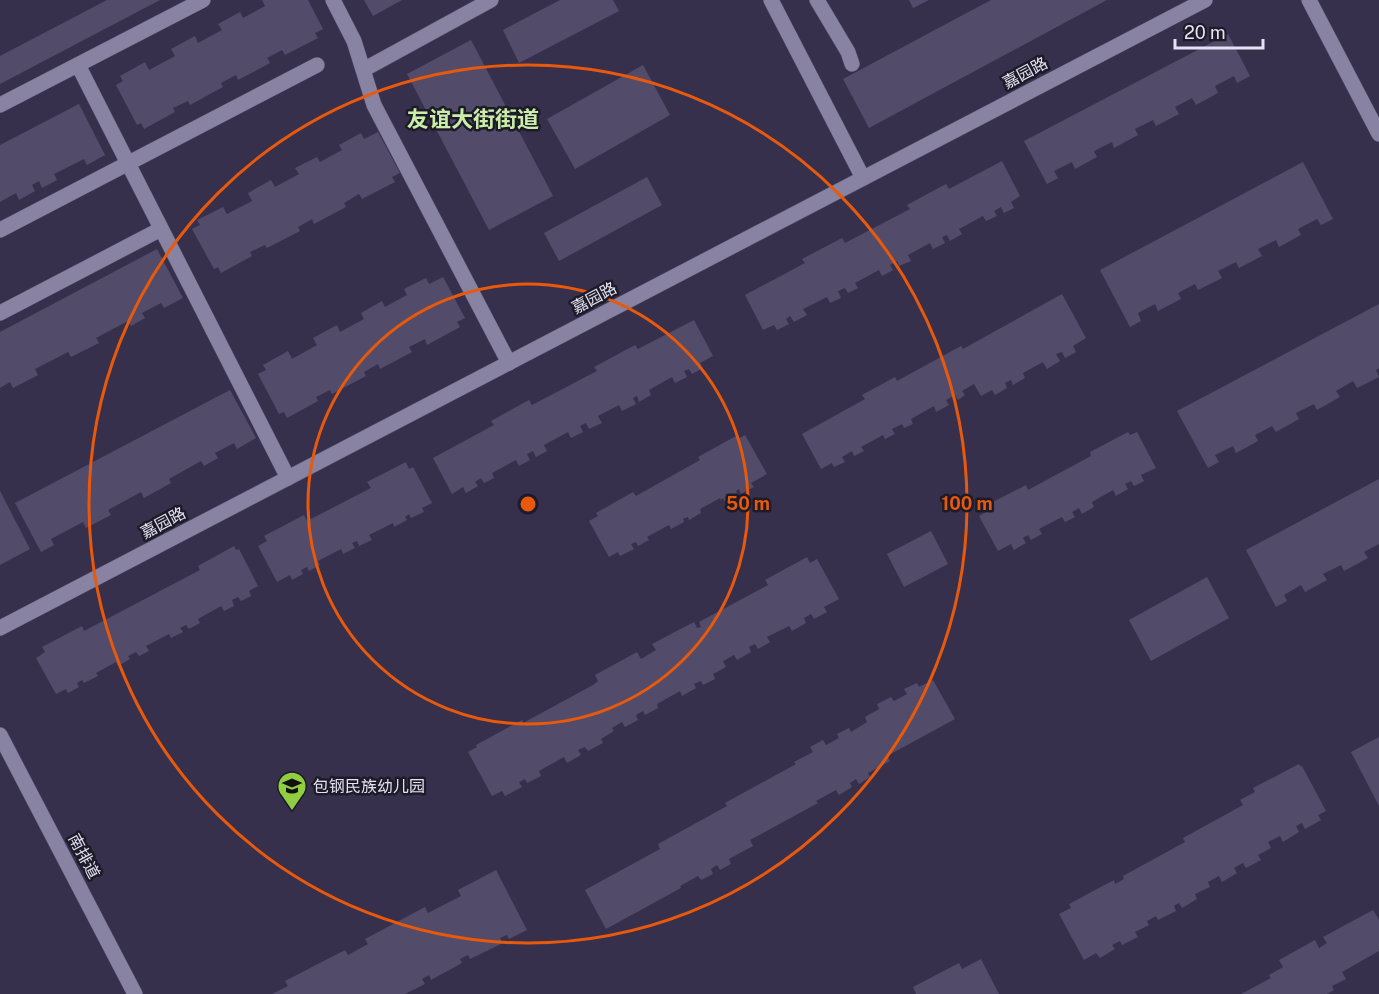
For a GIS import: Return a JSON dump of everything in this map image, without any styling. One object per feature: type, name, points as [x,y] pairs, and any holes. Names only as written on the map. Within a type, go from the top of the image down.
[{"type":"street","points":[[0,105],[203,0]]},
{"type":"street","points":[[333,0],[354,41],[374,105],[508,363]]},
{"type":"street","points":[[363,70],[491,0]]},
{"type":"street","points":[[817,0],[848,52],[852,64]]},
{"type":"street","name":"嘉园路","points":[[0,628],[1205,0]]},
{"type":"street","points":[[1309,0],[1379,135]]},
{"type":"street","points":[[775,1],[863,178]]},
{"type":"street","points":[[78,65],[288,478]]},
{"type":"street","points":[[0,230],[317,65]]},
{"type":"street","points":[[0,313],[161,229]]},
{"type":"street","name":"南排道","points":[[2,742],[135,994]]},
{"type":"building","points":[[107,0],[160,0],[0,84],[0,56]]},
{"type":"building","points":[[262,0],[308,0],[323,29],[315,33],[318,38],[285,55],[282,50],[267,58],[270,63],[238,80],[236,75],[221,83],[223,87],[190,105],[188,101],[173,108],[175,112],[144,129],[141,123],[137,125],[116,85],[123,81],[120,76],[145,62],[149,70],[175,56],[171,49],[195,36],[198,43],[222,30],[218,24],[240,12],[243,18],[265,6]]},
{"type":"building","points":[[364,0],[402,0],[373,16]]},
{"type":"building","points":[[560,0],[613,0],[619,11],[519,63],[503,30]]},
{"type":"building","points":[[909,0],[929,0],[913,8]]},
{"type":"building","points":[[991,0],[1107,0],[869,128],[843,79]]},
{"type":"building","points":[[1228,34],[1250,76],[1237,83],[1234,76],[1215,86],[1218,93],[1196,105],[1192,98],[1175,107],[1179,114],[1156,126],[1153,120],[1135,129],[1138,135],[1114,148],[1112,142],[1094,151],[1097,157],[1075,169],[1072,162],[1054,171],[1058,178],[1047,184],[1024,141]]},
{"type":"building","points":[[471,40],[553,196],[489,230],[407,74]]},
{"type":"building","points":[[643,65],[670,115],[575,169],[547,119]]},
{"type":"building","points":[[79,104],[105,155],[87,165],[84,159],[54,174],[57,180],[42,188],[39,181],[32,185],[35,191],[19,200],[16,193],[0,202],[0,145]]},
{"type":"building","points":[[378,132],[400,173],[392,177],[395,182],[362,199],[359,194],[344,203],[346,207],[314,224],[312,219],[298,227],[300,231],[267,248],[265,245],[250,252],[252,256],[221,273],[218,267],[214,269],[192,229],[200,225],[197,220],[223,207],[227,214],[252,201],[248,193],[271,180],[275,187],[299,174],[295,168],[317,157],[320,162],[342,150],[339,145],[361,133],[364,139]]},
{"type":"building","points":[[1002,161],[1020,196],[1011,202],[1014,208],[1004,213],[1001,207],[994,211],[997,216],[986,221],[983,216],[959,229],[962,234],[950,241],[947,235],[942,237],[945,243],[933,249],[930,243],[908,255],[911,261],[899,266],[897,261],[890,265],[893,270],[882,276],[879,270],[855,283],[858,288],[848,293],[845,288],[838,291],[841,298],[830,303],[827,297],[803,309],[807,315],[794,322],[790,316],[786,319],[789,324],[777,330],[774,325],[763,330],[745,295],[805,263],[802,259],[842,238],[845,243],[910,209],[907,205],[946,184],[949,189]]},
{"type":"building","points":[[1303,162],[1333,219],[1321,225],[1317,219],[1298,229],[1301,235],[1279,247],[1276,240],[1258,249],[1262,256],[1239,268],[1236,262],[1218,271],[1222,278],[1198,290],[1195,284],[1178,293],[1181,299],[1158,311],[1155,304],[1138,313],[1141,321],[1130,327],[1100,270]]},
{"type":"building","points":[[647,177],[662,205],[559,261],[544,233]]},
{"type":"building","points":[[157,249],[183,298],[164,308],[161,303],[142,313],[145,318],[131,326],[128,321],[96,338],[99,343],[71,357],[68,352],[35,369],[38,375],[13,388],[10,382],[0,388],[0,332]]},
{"type":"building","points":[[443,277],[465,318],[457,322],[460,327],[427,345],[425,339],[409,347],[412,352],[380,369],[378,364],[364,372],[366,376],[332,394],[330,390],[316,397],[318,401],[287,418],[284,412],[279,414],[258,374],[266,370],[263,365],[288,351],[292,359],[317,345],[313,338],[337,325],[340,332],[364,319],[361,313],[382,301],[385,307],[407,295],[404,289],[426,278],[429,284]]},
{"type":"building","points":[[1062,294],[1086,338],[1073,346],[1076,352],[1065,358],[1062,352],[1056,354],[1060,361],[1047,369],[1043,362],[1023,373],[1025,378],[1013,385],[1011,380],[1005,383],[1007,388],[995,395],[992,390],[981,396],[974,384],[962,391],[965,395],[958,400],[955,395],[946,400],[949,405],[936,412],[934,406],[911,419],[913,424],[904,428],[902,424],[892,429],[895,434],[885,439],[883,435],[861,447],[864,451],[854,456],[852,451],[842,457],[845,462],[834,467],[832,463],[821,469],[802,434],[865,399],[862,395],[895,377],[897,381],[961,346],[963,349]]},
{"type":"building","points":[[1379,304],[1379,368],[1376,370],[1379,377],[1357,388],[1353,381],[1336,391],[1340,397],[1317,410],[1314,404],[1296,413],[1299,419],[1276,432],[1272,426],[1255,435],[1258,441],[1236,453],[1233,446],[1215,455],[1219,462],[1208,468],[1177,411]]},
{"type":"building","points":[[694,320],[713,356],[700,363],[703,368],[692,374],[689,369],[684,371],[687,377],[675,383],[672,377],[649,390],[651,395],[639,402],[637,396],[633,398],[636,404],[622,411],[619,405],[598,416],[602,423],[589,429],[586,423],[580,426],[583,432],[571,438],[568,432],[544,445],[547,451],[536,457],[533,451],[527,454],[530,460],[519,466],[516,460],[492,473],[494,478],[484,483],[481,478],[475,482],[478,486],[466,493],[463,487],[452,494],[433,458],[494,425],[491,421],[529,400],[532,405],[597,371],[594,367],[635,345],[638,349]]},
{"type":"building","points":[[230,390],[256,438],[237,449],[234,443],[215,453],[218,458],[204,466],[201,461],[169,479],[171,483],[144,498],[141,492],[108,510],[111,515],[86,528],[83,522],[51,539],[54,545],[41,552],[15,503]]},
{"type":"building","points":[[1128,432],[1130,435],[1137,432],[1156,468],[1141,475],[1144,481],[1134,486],[1131,481],[1125,484],[1128,489],[1116,496],[1113,490],[1092,502],[1094,507],[1082,514],[1079,508],[1072,512],[1075,517],[1065,522],[1062,517],[1039,529],[1042,534],[1031,540],[1028,535],[1023,538],[1026,543],[1014,550],[1011,544],[998,551],[979,516],[989,510],[987,505],[1026,485],[1028,490],[1091,456],[1090,452]]},
{"type":"building","points":[[745,435],[767,474],[751,483],[754,487],[741,494],[739,489],[736,491],[738,495],[725,502],[723,498],[721,500],[720,498],[700,509],[701,513],[689,520],[688,517],[683,519],[684,522],[671,529],[669,525],[647,537],[649,540],[638,546],[636,542],[631,544],[634,549],[620,556],[618,552],[609,557],[589,521],[598,516],[596,513],[633,492],[636,496],[700,460],[698,457],[736,436],[738,439]]},
{"type":"building","points":[[406,462],[409,469],[413,467],[432,503],[422,508],[424,512],[411,518],[409,514],[405,517],[407,520],[394,527],[393,523],[369,535],[372,540],[359,546],[357,541],[352,543],[355,548],[343,554],[341,549],[318,561],[320,565],[309,571],[307,567],[301,570],[303,574],[292,580],[290,575],[277,582],[258,546],[267,541],[264,536],[304,515],[307,521],[371,488],[367,482]]},
{"type":"building","points":[[1379,479],[1379,544],[1364,552],[1368,558],[1344,571],[1341,565],[1323,574],[1327,580],[1305,592],[1301,585],[1284,595],[1287,601],[1276,607],[1246,550]]},
{"type":"building","points":[[0,491],[30,549],[0,565]]},
{"type":"building","points":[[931,531],[948,564],[904,587],[887,554]]},
{"type":"building","points":[[234,546],[236,550],[239,549],[258,586],[249,591],[251,596],[241,601],[238,597],[232,600],[234,606],[224,611],[221,606],[198,619],[200,623],[189,629],[186,625],[180,628],[183,632],[171,638],[169,634],[146,646],[149,651],[139,656],[136,652],[128,656],[130,659],[118,666],[116,662],[96,673],[98,676],[84,683],[82,680],[77,683],[79,687],[68,693],[66,689],[56,694],[36,658],[45,652],[42,647],[82,626],[84,631],[200,570],[198,566]]},
{"type":"building","points":[[807,557],[810,563],[817,559],[839,599],[824,607],[827,612],[814,619],[811,614],[804,618],[806,623],[792,631],[789,626],[767,637],[770,642],[758,649],[755,644],[749,647],[751,652],[737,660],[734,655],[723,661],[726,667],[713,674],[715,679],[703,685],[701,681],[694,684],[696,688],[682,696],[680,691],[657,704],[658,708],[645,715],[643,711],[636,715],[638,720],[625,727],[622,722],[612,728],[614,731],[601,739],[603,743],[588,751],[585,747],[578,750],[581,755],[567,763],[564,757],[539,771],[541,776],[527,783],[525,779],[519,782],[522,787],[505,796],[502,791],[492,796],[468,752],[477,747],[476,745],[522,720],[523,723],[593,685],[598,681],[595,675],[637,652],[641,659],[656,650],[652,644],[694,622],[697,628],[701,627],[699,622],[768,585],[765,580]]},
{"type":"building","points":[[1207,577],[1229,618],[1151,661],[1129,620]]},
{"type":"building","points":[[933,680],[955,719],[887,756],[890,761],[868,773],[870,777],[859,784],[856,779],[850,783],[852,787],[839,795],[836,790],[816,801],[818,803],[750,840],[753,846],[729,859],[731,864],[720,870],[717,865],[711,869],[713,874],[701,880],[698,876],[680,886],[681,888],[606,929],[585,890],[660,849],[658,844],[727,806],[725,803],[796,764],[794,762],[813,752],[810,747],[823,740],[826,745],[839,738],[837,734],[849,728],[851,732],[867,722],[865,717],[879,709],[877,704],[891,697],[894,701],[907,694],[904,689],[917,683],[919,687]]},
{"type":"building","points":[[1379,737],[1379,806],[1351,752]]},
{"type":"building","points":[[1299,764],[1326,811],[1318,815],[1321,820],[1305,829],[1302,823],[1296,826],[1299,832],[1283,842],[1280,836],[1268,842],[1271,848],[1258,855],[1261,860],[1246,868],[1243,863],[1234,868],[1237,873],[1222,882],[1219,876],[1208,882],[1210,887],[1195,894],[1197,899],[1182,908],[1179,903],[1174,906],[1176,911],[1158,920],[1156,916],[1147,921],[1149,925],[1135,932],[1138,937],[1122,945],[1120,941],[1112,945],[1115,949],[1100,958],[1096,953],[1084,960],[1059,914],[1071,908],[1069,904],[1114,880],[1115,884],[1124,879],[1123,876],[1185,842],[1183,838],[1243,805],[1240,800],[1255,792],[1253,788]]},
{"type":"building","points":[[496,870],[527,930],[509,939],[507,935],[500,938],[503,943],[470,959],[468,955],[460,959],[462,963],[431,980],[429,975],[422,979],[425,984],[405,994],[272,994],[288,986],[285,981],[345,950],[348,955],[368,944],[365,939],[425,907],[428,913],[461,896],[458,890]]},
{"type":"building","points":[[1373,910],[1379,920],[1379,951],[1342,972],[1346,979],[1332,986],[1334,990],[1327,994],[1241,994],[1271,978],[1269,975],[1283,967],[1279,960],[1315,940],[1319,948],[1327,943],[1323,937]]},
{"type":"building","points":[[981,959],[999,994],[916,994],[913,987],[959,963],[962,969]]},
{"type":"place","name":"包钢民族幼儿园","points":[[292,812]]},
{"type":"district","name":"友谊大街街道","points":[[473,119]]}]
